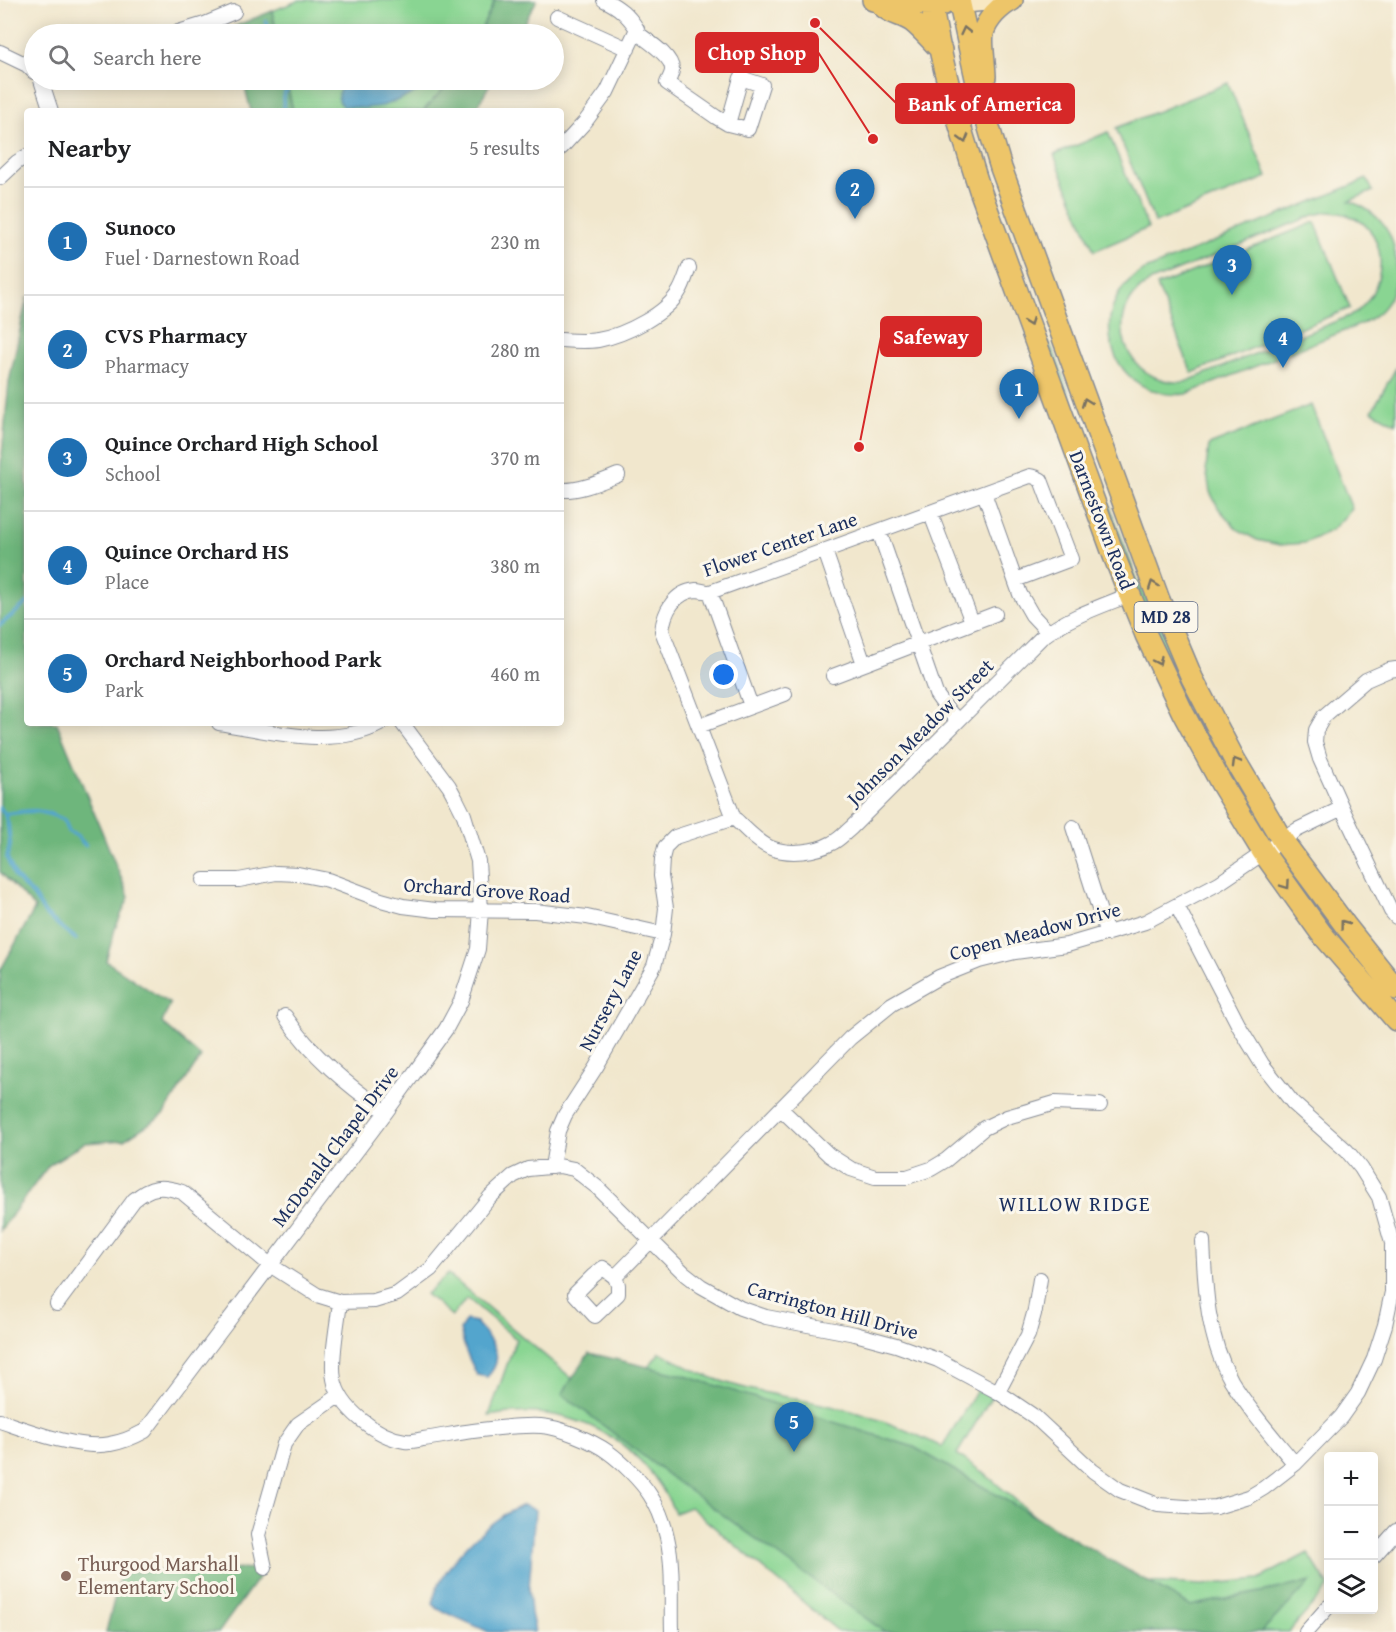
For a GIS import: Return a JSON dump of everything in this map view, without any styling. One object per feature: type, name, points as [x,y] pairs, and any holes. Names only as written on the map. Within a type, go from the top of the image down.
[{"type":"main road","points":[[981,101],[985,75],[983,33],[990,19],[1003,5],[1012,0]]},
{"type":"main road","points":[[876,1],[959,2]]},
{"type":"main road","points":[[876,1],[887,10],[902,15],[914,23],[941,50]]},
{"type":"main road","name":"Darnestown Road","points":[[931,2],[965,144],[980,190],[1146,635],[1183,714],[1263,852],[1321,933],[1396,1020]]},
{"type":"main road","name":"Darnestown Road","points":[[959,2],[981,101],[993,141],[1019,218],[1172,633],[1209,712],[1282,840],[1345,926],[1396,989]]},
{"type":"street","points":[[564,145],[608,92],[637,29],[628,15],[604,0]]},
{"type":"street","points":[[959,2],[1002,0]]},
{"type":"street","points":[[205,24],[234,12]]},
{"type":"street","points":[[557,17],[628,49]]},
{"type":"street","points":[[636,32],[657,47],[671,62],[672,71],[667,83],[728,124]]},
{"type":"street","points":[[0,52],[24,64]]},
{"type":"street","points":[[44,90],[50,108]]},
{"type":"street","points":[[0,178],[24,158]]},
{"type":"street","points":[[564,340],[599,340],[643,322],[665,308],[680,291],[689,268]]},
{"type":"street","points":[[564,489],[590,485],[618,475]]},
{"type":"street","points":[[1015,580],[1071,559],[1041,480],[1030,476],[984,493],[1015,580],[1025,604],[1048,632]]},
{"type":"street","name":"Flower Center Lane","points":[[734,818],[662,631],[667,608],[685,593],[695,590],[710,592],[984,493]]},
{"type":"street","points":[[930,512],[972,622]]},
{"type":"street","points":[[879,531],[936,694],[958,721]]},
{"type":"street","points":[[825,551],[864,664]]},
{"type":"street","points":[[710,592],[751,706]]},
{"type":"street","name":"Johnson Meadow Street","points":[[734,818],[756,838],[772,848],[804,851],[835,842],[1048,632],[1073,617],[1130,595]]},
{"type":"street","points":[[832,676],[995,614]]},
{"type":"street","points":[[1396,669],[1366,680],[1324,716],[1316,730],[1315,742],[1320,759],[1342,808],[1391,911],[1396,917]]},
{"type":"street","points":[[699,726],[785,694]]},
{"type":"street","points":[[238,726],[325,738],[343,736],[375,726]]},
{"type":"street","name":"McDonald Chapel Drive","points":[[0,1421],[37,1434],[83,1444],[109,1444],[145,1431],[446,1029],[461,1002],[478,949],[481,910],[478,861],[464,815],[449,786],[404,726]]},
{"type":"street","name":"Copen Meadow Drive","points":[[615,1277],[850,1038],[892,1004],[939,977],[979,961],[1015,952],[1067,945],[1145,921],[1219,883],[1297,830],[1342,808]]},
{"type":"street","name":"Nursery Lane","points":[[552,1167],[558,1131],[565,1114],[596,1067],[654,966],[663,934],[666,908],[661,876],[665,847],[675,837],[734,818]]},
{"type":"street","points":[[1073,828],[1107,934]]},
{"type":"street","name":"Orchard Grove Road","points":[[204,880],[239,880],[276,873],[298,873],[328,880],[403,906],[435,910],[535,911],[586,917],[663,934]]},
{"type":"street","name":"Carrington Hill Drive","points":[[57,1304],[134,1200],[143,1192],[157,1187],[182,1192],[270,1265],[317,1295],[340,1302],[374,1300],[397,1294],[431,1269],[490,1197],[513,1176],[528,1169],[559,1166],[574,1169],[598,1188],[683,1272],[701,1286],[740,1308],[766,1317],[855,1334],[938,1360],[998,1392],[1035,1418],[1094,1471],[1120,1490],[1158,1505],[1216,1507],[1249,1497],[1295,1464],[1341,1417],[1358,1393],[1374,1359],[1385,1325],[1392,1292],[1392,1243],[1379,1197],[1361,1168],[1347,1151],[1293,1103],[1262,1064],[1240,1028],[1177,906]]},
{"type":"street","points":[[285,1016],[299,1037],[324,1063],[364,1097],[386,1112]]},
{"type":"street","points":[[781,1109],[829,1155],[851,1169],[875,1177],[907,1177],[931,1169],[946,1160],[984,1128],[1007,1117],[1055,1103],[1100,1105]]},
{"type":"street","points":[[1203,1241],[1207,1305],[1220,1357],[1246,1402],[1295,1464]]},
{"type":"street","points":[[998,1392],[1028,1335],[1040,1279]]},
{"type":"street","points":[[340,1302],[333,1378],[340,1395],[360,1420],[383,1435],[406,1441],[471,1431],[542,1426],[565,1431],[608,1452],[631,1473],[650,1494],[667,1536],[670,1556],[672,1632]]},
{"type":"street","points":[[265,1568],[258,1535],[284,1444],[298,1424],[340,1395]]},
{"type":"street","points":[[1378,1551],[1396,1531]]},
{"type":"street","points":[[1306,1632],[1324,1612]]},
{"type":"green space","points":[[300,0],[495,0],[484,24],[275,24],[272,11]]},
{"type":"green space","points":[[495,0],[537,0],[524,24],[484,24]]},
{"type":"green space","points":[[272,11],[275,24],[241,24]]},
{"type":"green space","points":[[1228,83],[1267,177],[1155,223],[1116,128]]},
{"type":"green space","points":[[246,90],[288,90],[292,108],[250,108]]},
{"type":"green space","points":[[288,90],[443,90],[426,108],[292,108]]},
{"type":"green space","points":[[443,90],[487,90],[477,108],[426,108]]},
{"type":"green space","points":[[1108,132],[1148,228],[1094,251],[1054,155]]},
{"type":"green space","points":[[1367,179],[1373,191],[1349,201],[1369,211],[1384,225],[1393,243],[1396,265],[1395,281],[1390,297],[1381,310],[1368,320],[1186,394],[1169,394],[1140,385],[1129,376],[1113,350],[1110,318],[1114,303],[1126,284],[1143,271]],"holes":[[[1327,212],[1347,215],[1363,223],[1373,236],[1379,251],[1380,268],[1376,285],[1367,301],[1354,314],[1185,382],[1164,380],[1147,373],[1134,360],[1126,345],[1123,328],[1126,311],[1135,294],[1151,281],[1314,215]]]},
{"type":"green space","points":[[1315,222],[1350,308],[1192,373],[1157,286]]},
{"type":"green space","points":[[24,311],[24,726],[58,726],[129,897],[115,929],[106,961],[170,1004],[162,1023],[201,1057],[163,1115],[124,1140],[84,1143],[49,1165],[0,1231],[0,971],[35,908],[0,872],[0,475],[9,382]]},
{"type":"green space","points":[[1049,343],[1055,354],[1138,583],[1160,623],[1214,737],[1210,740],[1189,705],[1142,603],[1047,344]]},
{"type":"green space","points":[[1396,368],[1396,424],[1372,411]]},
{"type":"green space","points":[[1311,405],[1352,509],[1332,530],[1305,543],[1280,545],[1257,540],[1237,529],[1219,509],[1210,492],[1206,468],[1209,445]]},
{"type":"green space","points":[[448,1274],[612,1412],[660,1352],[721,1381],[866,1415],[904,1429],[942,1447],[979,1387],[992,1396],[957,1454],[985,1474],[1051,1530],[1144,1582],[1203,1585],[1259,1579],[1308,1553],[1324,1579],[1324,1593],[1289,1632],[839,1632],[690,1507],[675,1513],[661,1487],[643,1464],[623,1445],[575,1420],[548,1414],[519,1413],[489,1416],[516,1339],[467,1298],[452,1316],[426,1294]]},
{"type":"green space","points":[[589,1353],[682,1375],[914,1447],[1190,1606],[1311,1582],[1261,1632],[885,1632],[676,1481],[562,1394]]},
{"type":"green space","points":[[265,1568],[219,1632],[106,1632],[121,1572]]},
{"type":"water","points":[[340,90],[420,90],[382,106],[364,108],[342,106]]},
{"type":"water","points":[[466,1320],[476,1322],[495,1348],[496,1362],[487,1377],[477,1375],[466,1352],[460,1330]]},
{"type":"water","points":[[523,1505],[535,1510],[529,1589],[535,1632],[489,1632],[438,1609],[433,1604],[436,1592],[459,1554],[492,1523]]},
{"type":"waterway","points":[[284,108],[283,97],[287,90]]},
{"type":"waterway","points":[[0,625],[24,605]]},
{"type":"waterway","points":[[0,808],[5,814],[35,811],[55,816],[64,820],[69,832],[76,835],[85,845]]},
{"type":"waterway","points":[[5,814],[10,845],[7,858],[15,877],[33,895],[46,915],[76,939]]},
{"type":"place","name":"Bank of America","points":[[815,23]]},
{"type":"place","name":"Chop Shop","points":[[873,139]]},
{"type":"place","name":"CVS Pharmacy","points":[[855,219]]},
{"type":"place","name":"Quince Orchard High School","points":[[1232,295]]},
{"type":"place","name":"Quince Orchard HS","points":[[1283,368]]},
{"type":"place","name":"Sunoco","points":[[1019,419]]},
{"type":"place","name":"Safeway","points":[[859,447]]},
{"type":"place","name":"Orchard Neighborhood Park","points":[[794,1452]]},
{"type":"place","name":"Thurgood Marshall Elementary School","points":[[66,1576]]},
{"type":"district","name":"WILLOW RIDGE","points":[[1075,1204]]}]
